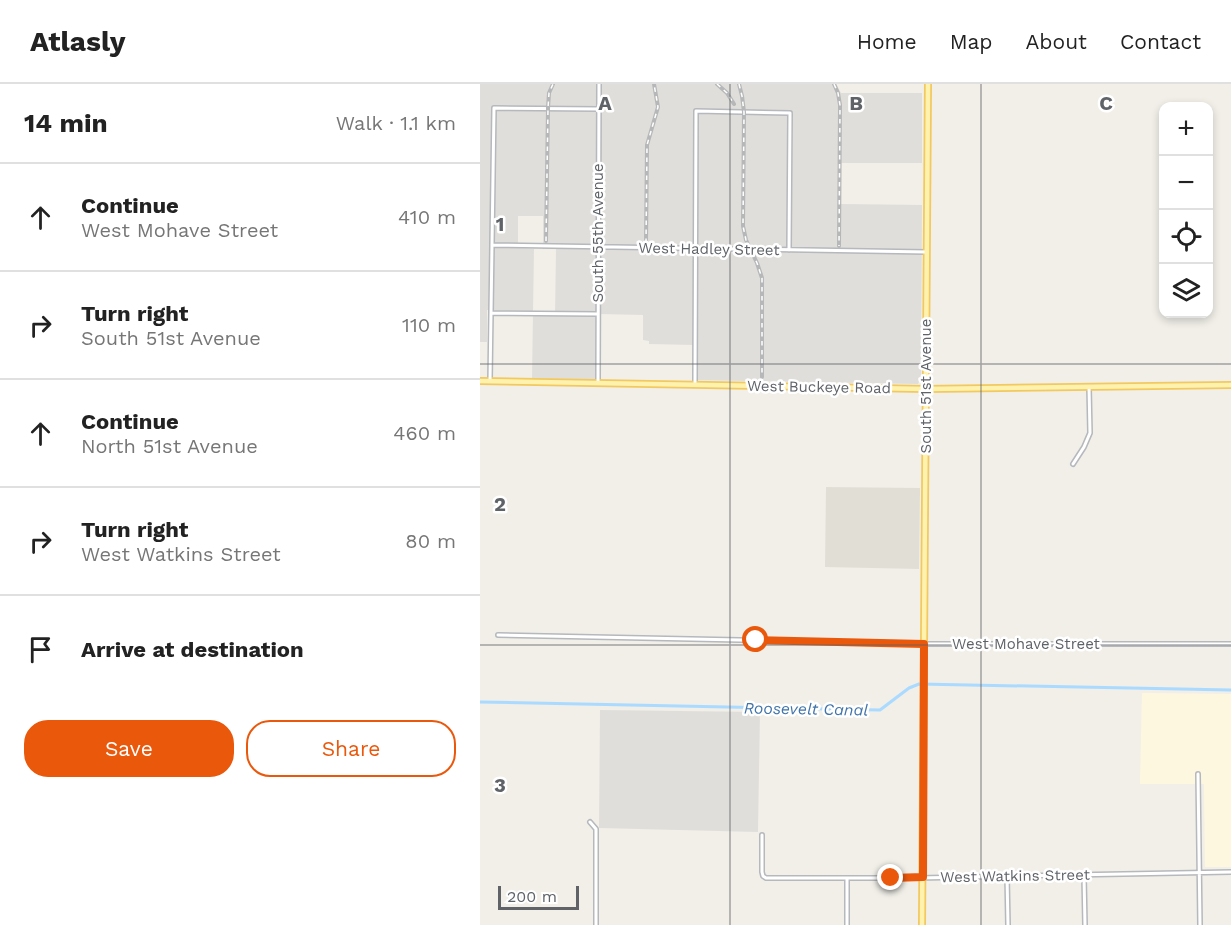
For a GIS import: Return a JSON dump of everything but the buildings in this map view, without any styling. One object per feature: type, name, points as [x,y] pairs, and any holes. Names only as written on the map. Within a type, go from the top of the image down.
[{"type":"main road","name":"South 51st Avenue","points":[[922,925],[928,84]]},
{"type":"main road","name":"West Buckeye Road","points":[[480,381],[926,388],[1231,386]]},
{"type":"street","name":"South 55th Avenue","points":[[598,382],[599,84]]},
{"type":"street","points":[[489,381],[494,108],[599,109]]},
{"type":"street","points":[[695,384],[696,111],[790,113],[789,250]]},
{"type":"street","name":"West Hadley Street","points":[[492,245],[927,252]]},
{"type":"street","points":[[491,313],[598,314]]},
{"type":"street","points":[[1074,464],[1090,434],[1089,387]]},
{"type":"street","name":"West Mohave Street","points":[[498,635],[924,644],[1231,644]]},
{"type":"street","points":[[1198,774],[1200,925]]},
{"type":"street","points":[[590,822],[596,829],[596,925]]},
{"type":"street","name":"West Watkins Street","points":[[762,835],[763,876],[766,878],[1231,872]]},
{"type":"street","points":[[1084,875],[1085,925]]},
{"type":"street","points":[[1007,876],[1008,925]]},
{"type":"street","points":[[847,878],[847,925]]},
{"type":"shaded area","points":[[480,84],[836,84],[841,93],[922,93],[922,163],[840,163],[840,204],[922,205],[921,378],[918,384],[692,380],[693,345],[649,344],[649,341],[643,340],[643,315],[598,314],[597,381],[532,380],[533,314],[555,314],[556,249],[543,249],[543,216],[518,216],[518,248],[534,249],[533,311],[487,310],[487,342],[480,342]]},
{"type":"shaded area","points":[[826,487],[920,488],[919,569],[825,567]]},
{"type":"shaded area","points":[[1142,693],[1231,694],[1231,867],[1205,867],[1204,784],[1140,784]]},
{"type":"shaded area","points":[[600,710],[760,712],[758,832],[599,828]]},
{"type":"waterway","name":"Roosevelt Canal","points":[[480,702],[880,710],[909,688],[919,684],[1231,690]]},
{"type":"railway","points":[[546,241],[548,108],[549,93],[553,84]]},
{"type":"railway","points":[[646,243],[647,145],[658,107],[654,84]]},
{"type":"railway","points":[[717,84],[734,104]]},
{"type":"railway","points":[[739,84],[744,112],[743,226],[746,240],[762,278],[762,377]]},
{"type":"railway","points":[[834,84],[840,105],[839,246]]},
{"type":"route","points":[[756,640],[924,644],[923,877],[891,878]]}]
